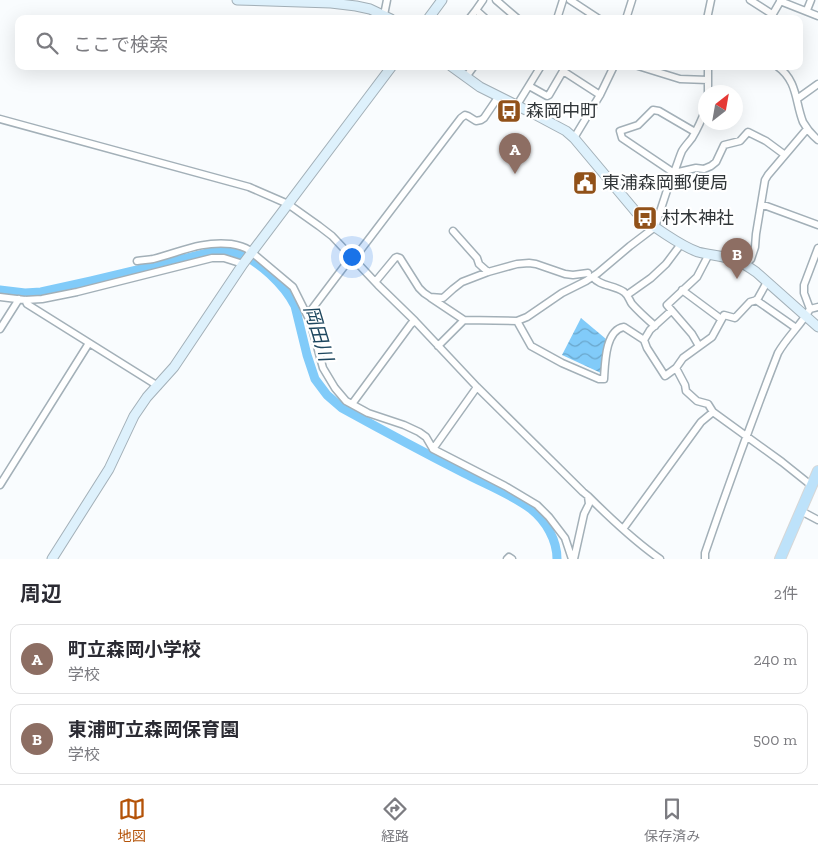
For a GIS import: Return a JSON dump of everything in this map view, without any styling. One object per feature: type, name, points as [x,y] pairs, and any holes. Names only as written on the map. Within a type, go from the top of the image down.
[{"type":"main road","points":[[780,559],[818,471]]},
{"type":"street","points":[[237,0],[331,3],[370,9],[383,15]]},
{"type":"street","points":[[387,0],[387,15]]},
{"type":"street","points":[[472,15],[484,0]]},
{"type":"street","points":[[496,0],[513,15]]},
{"type":"street","points":[[558,15],[562,0]]},
{"type":"street","points":[[570,0],[592,15]]},
{"type":"street","points":[[627,15],[632,0]]},
{"type":"street","points":[[708,15],[711,0]]},
{"type":"street","points":[[750,0],[770,15]]},
{"type":"street","points":[[772,15],[781,0],[818,16]]},
{"type":"street","points":[[807,10],[810,0]]},
{"type":"street","points":[[430,15],[438,1]]},
{"type":"street","points":[[476,10],[482,15]]},
{"type":"street","points":[[52,559],[109,469],[134,416],[147,397],[174,367],[243,264],[389,70]]},
{"type":"street","points":[[456,70],[480,87],[566,131],[645,220],[681,244],[697,252],[734,260],[745,265],[808,313],[818,327]]},
{"type":"street","points":[[466,77],[471,70]]},
{"type":"street","points":[[517,105],[539,70]]},
{"type":"street","points":[[574,138],[600,95],[612,70]]},
{"type":"street","points":[[651,70],[680,79],[708,80]]},
{"type":"street","points":[[708,70],[708,85]]},
{"type":"street","points":[[783,70],[794,88],[803,121],[807,129],[818,140]]},
{"type":"street","points":[[529,86],[547,96],[563,71],[600,95]]},
{"type":"street","points":[[797,99],[818,84]]},
{"type":"street","points":[[307,314],[350,260],[356,256],[461,118],[465,115],[476,121],[482,120],[499,96]]},
{"type":"street","points":[[695,132],[659,111],[653,110],[638,125],[620,131],[622,138],[674,173],[696,168],[704,169],[711,166],[716,162],[724,145],[740,141],[748,132],[766,141],[785,155]]},
{"type":"street","points":[[0,119],[249,187],[288,204],[325,230],[477,387],[583,492],[617,525],[657,558]]},
{"type":"street","points":[[376,281],[395,258],[399,258],[419,288],[464,320],[517,321],[527,317],[562,293],[586,281],[590,275],[655,226],[683,149],[698,126]]},
{"type":"street","points":[[745,265],[755,247],[765,180],[807,129]]},
{"type":"street","points":[[761,204],[818,225]]},
{"type":"street","points":[[453,231],[477,258],[479,264],[488,272]]},
{"type":"street","points":[[137,261],[212,243],[236,244],[245,247],[293,287],[313,328],[320,361],[327,376],[341,395],[368,413],[404,425],[418,432],[426,437],[433,449],[506,486],[537,505],[565,538],[573,559]]},
{"type":"street","points":[[627,295],[651,278],[666,264],[681,244]]},
{"type":"street","points":[[808,313],[804,285],[818,248]]},
{"type":"street","points":[[699,346],[692,334],[667,305],[697,277],[709,254]]},
{"type":"street","points":[[0,296],[22,300],[42,299],[212,258],[224,258],[243,264]]},
{"type":"street","points":[[430,297],[443,298],[457,286],[488,272],[529,263],[565,274],[590,275]]},
{"type":"street","points":[[590,275],[595,281],[617,288],[629,296],[630,302],[655,326]]},
{"type":"street","points":[[517,321],[531,346],[562,363],[599,379],[604,379],[610,339],[614,332],[624,327],[644,340],[664,376],[676,368],[683,358],[712,337],[724,315],[735,318],[750,302],[756,300],[767,282]]},
{"type":"street","points":[[682,290],[722,320]]},
{"type":"street","points":[[0,329],[22,300]]},
{"type":"street","points":[[22,300],[158,386]]},
{"type":"street","points":[[756,300],[796,328]]},
{"type":"street","points":[[705,559],[717,517],[746,435],[778,353],[808,313],[818,306]]},
{"type":"street","points":[[644,340],[650,330],[671,310]]},
{"type":"street","points":[[438,346],[464,320]]},
{"type":"street","points":[[352,404],[415,321]]},
{"type":"street","points":[[0,485],[89,343]]},
{"type":"street","points":[[676,368],[686,390],[697,400],[708,404],[713,412],[812,486]]},
{"type":"street","points":[[433,449],[477,387]]},
{"type":"street","points":[[623,529],[701,422],[713,412]]},
{"type":"street","points":[[573,559],[584,514],[589,504],[588,496]]},
{"type":"street","points":[[801,511],[818,520]]},
{"type":"street","points":[[507,559],[509,557],[512,559]]},
{"type":"water","points":[[581,318],[606,339],[601,373],[562,355]]},
{"type":"waterway","name":"岡田川","points":[[0,290],[25,293],[41,292],[212,252],[230,251],[244,256],[270,274],[285,290],[295,306],[315,379],[327,395],[342,408],[524,504],[541,519],[550,531],[557,559]]},
{"type":"place","name":"森岡中町","points":[[509,111]]},
{"type":"place","name":"町立森岡小学校","points":[[515,174]]},
{"type":"place","name":"東浦森岡郵便局","points":[[585,183]]},
{"type":"place","name":"村木神社","points":[[645,218]]},
{"type":"place","name":"東浦町立森岡保育園","points":[[737,279]]}]
